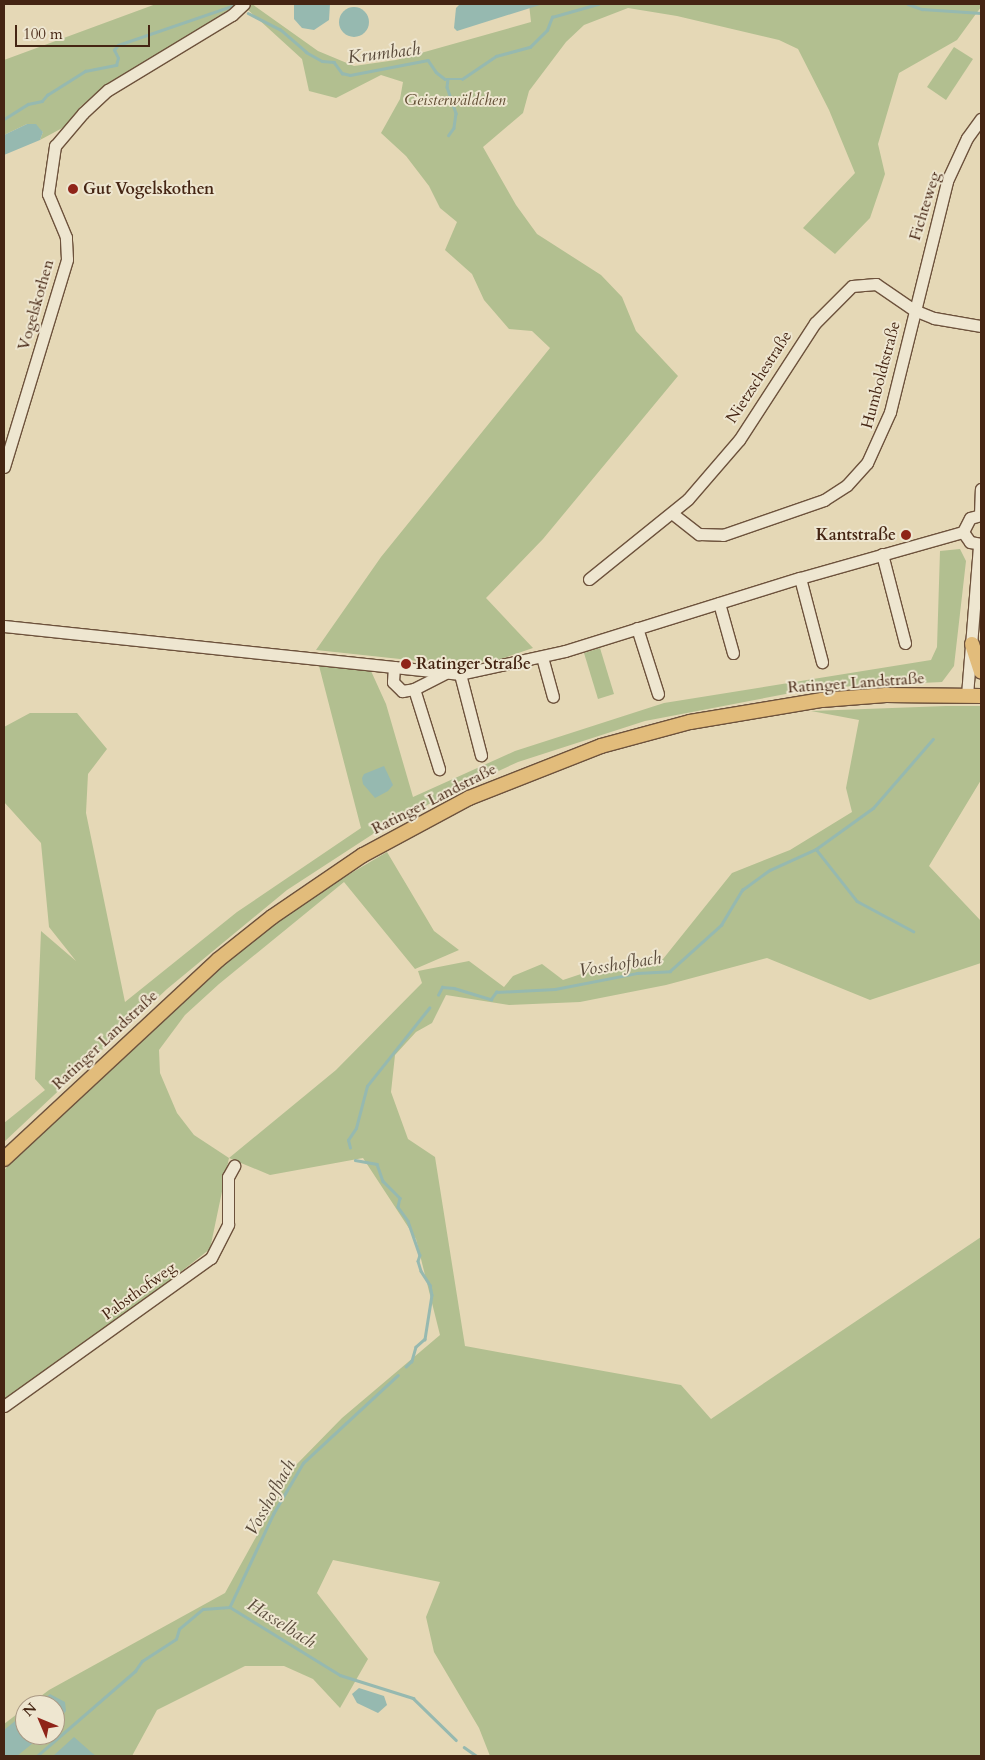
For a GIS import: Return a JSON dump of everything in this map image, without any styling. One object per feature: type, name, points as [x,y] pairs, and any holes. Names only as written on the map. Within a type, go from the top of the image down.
[{"type":"main road","points":[[972,644],[981,672]]},
{"type":"main road","name":"Ratinger Landstraße","points":[[4,1158],[218,960],[272,917],[363,855],[460,803],[601,746],[690,722],[822,700],[886,695],[974,695]]},
{"type":"street","name":"Vogelskothen","points":[[4,467],[67,259],[66,237],[48,194],[55,146],[83,112],[108,90],[243,6]]},
{"type":"street","name":"Fichteweg","points":[[914,310],[947,181],[967,138],[981,119]]},
{"type":"street","name":"Nietzschestraße","points":[[589,579],[673,514],[738,440],[801,342],[838,297],[852,286],[876,284],[914,310],[934,318],[981,326]]},
{"type":"street","name":"Humboldtstraße","points":[[673,514],[699,534],[723,535],[806,509],[847,485],[867,463],[885,430],[914,310]]},
{"type":"street","points":[[963,532],[966,521],[980,515],[981,488]]},
{"type":"street","points":[[963,532],[970,542],[980,545],[972,644],[974,695]]},
{"type":"street","points":[[4,626],[279,653],[444,674],[460,674],[542,657],[800,578],[963,532]]},
{"type":"street","points":[[882,554],[905,642]]},
{"type":"street","points":[[800,578],[822,662]]},
{"type":"street","points":[[719,603],[733,653]]},
{"type":"street","points":[[637,628],[658,694]]},
{"type":"street","points":[[542,657],[553,697]]},
{"type":"street","points":[[394,667],[393,682],[397,688],[414,689],[444,674]]},
{"type":"street","points":[[460,674],[482,754]]},
{"type":"street","points":[[414,689],[439,769]]},
{"type":"street","name":"Pabsthofweg","points":[[4,1406],[211,1258],[228,1224],[228,1177],[234,1166]]},
{"type":"green space","points":[[156,4],[237,4],[229,13],[108,83],[80,107],[66,126],[40,140],[43,132],[27,124],[4,135],[4,60]]},
{"type":"green space","name":"Geisterwäldchen","points":[[252,4],[318,51],[354,66],[396,60],[531,22],[529,4],[981,4],[981,7],[957,40],[899,73],[878,144],[885,174],[870,218],[835,254],[803,228],[855,173],[829,110],[798,49],[779,40],[677,16],[628,8],[584,25],[566,42],[529,91],[523,113],[483,147],[516,205],[537,234],[601,275],[622,297],[636,331],[678,376],[543,539],[486,598],[533,648],[501,659],[456,665],[316,650],[381,557],[550,348],[532,331],[509,329],[484,300],[472,274],[445,250],[457,222],[440,208],[429,186],[406,156],[381,133],[400,99],[403,82],[381,75],[336,98],[309,91],[302,59],[247,9]]},
{"type":"green space","points":[[954,47],[973,59],[946,100],[927,87]]},
{"type":"green space","points":[[960,549],[966,561],[954,666],[942,682],[817,688],[645,721],[518,762],[442,797],[373,834],[287,890],[167,989],[4,1142],[4,1123],[45,1090],[35,1079],[41,931],[76,961],[49,927],[41,843],[4,802],[4,727],[30,713],[77,713],[107,749],[88,774],[86,813],[125,1002],[237,912],[361,828],[318,662],[371,671],[386,704],[413,797],[515,751],[664,703],[931,660],[937,647],[940,551]]},
{"type":"green space","points":[[600,648],[614,694],[598,699],[584,653]]},
{"type":"green space","points":[[981,706],[981,780],[929,866],[981,921],[981,963],[870,1000],[767,958],[666,985],[580,1002],[509,1005],[446,995],[432,1023],[416,1032],[395,1055],[391,1092],[408,1139],[435,1157],[465,1346],[681,1385],[711,1419],[981,1237],[981,1756],[490,1756],[479,1728],[434,1652],[426,1617],[440,1582],[333,1560],[317,1593],[368,1659],[340,1708],[313,1679],[284,1666],[245,1666],[157,1710],[132,1756],[4,1756],[4,1724],[15,1716],[15,1745],[65,1745],[65,1695],[42,1695],[225,1593],[296,1465],[342,1418],[440,1335],[416,1239],[363,1158],[270,1175],[229,1158],[336,1070],[422,983],[418,971],[469,961],[504,987],[513,976],[542,964],[563,980],[617,962],[663,959],[732,873],[790,850],[852,812],[846,788],[859,720],[811,711]]},
{"type":"green space","points":[[387,852],[434,931],[459,950],[415,969],[344,882],[219,984],[185,1015],[159,1050],[160,1073],[177,1113],[194,1135],[229,1158],[210,1249],[119,1320],[4,1400],[4,1170],[220,969],[292,908]]},
{"type":"water","points":[[294,4],[330,4],[329,20],[314,30],[302,28],[294,19]]},
{"type":"water","points":[[460,4],[543,4],[457,31],[454,28],[456,8]]},
{"type":"water","points":[[354,7],[364,12],[369,22],[364,32],[354,37],[344,32],[339,22],[344,12]]},
{"type":"water","points":[[27,124],[36,124],[43,132],[40,140],[4,155],[4,135]]},
{"type":"water","points":[[384,766],[393,785],[388,791],[375,798],[363,784],[362,778],[364,774]]},
{"type":"water","points":[[359,1688],[384,1696],[387,1705],[378,1713],[357,1703],[352,1694]]},
{"type":"water","points":[[15,1721],[15,1745],[31,1745],[17,1756],[4,1756],[4,1730]]},
{"type":"water","points":[[74,1737],[91,1752],[96,1756],[53,1756]]},
{"type":"waterway","name":"Krumbach","points":[[248,13],[280,29],[306,52],[322,61],[334,62],[342,73],[350,75],[428,60],[436,72],[445,79],[462,79],[496,56],[530,47],[547,30],[552,17],[598,4]]},
{"type":"waterway","name":"Krumbach","points":[[865,4],[888,4]]},
{"type":"waterway","name":"Krumbach","points":[[908,4],[922,9],[981,13]]},
{"type":"waterway","name":"Krumbach","points":[[4,119],[28,104],[42,101],[47,95],[85,71],[116,65],[118,58],[114,50],[118,45],[235,5]]},
{"type":"waterway","points":[[448,79],[447,87],[456,113],[454,128],[449,135]]},
{"type":"waterway","name":"Vosshofbach","points":[[438,995],[442,987],[454,988],[491,999],[496,992],[555,989],[637,973],[670,971],[721,925],[742,890],[770,870],[816,849],[873,808],[933,739]]},
{"type":"waterway","points":[[816,849],[857,901],[913,931]]},
{"type":"waterway","name":"Vosshofbach","points":[[350,1148],[348,1140],[356,1128],[367,1086],[429,1008]]},
{"type":"waterway","name":"Vosshofbach","points":[[355,1160],[377,1164],[383,1181],[400,1198],[398,1207],[408,1221],[420,1255],[418,1261],[421,1271],[430,1285],[432,1295],[425,1339],[416,1347],[412,1361],[406,1367]]},
{"type":"waterway","name":"Vosshofbach","points":[[230,1606],[273,1514],[303,1463],[398,1375]]},
{"type":"waterway","name":"Hasselbach","points":[[37,1756],[135,1671],[142,1661],[176,1639],[179,1629],[203,1609],[230,1607],[340,1675],[413,1698],[456,1740]]},
{"type":"waterway","name":"Hasselbach","points":[[464,1747],[477,1756]]},
{"type":"place","name":"Gut Vogelskothen","points":[[73,189]]},
{"type":"place","name":"Kantstraße","points":[[906,535]]},
{"type":"place","name":"Ratinger Straße","points":[[406,664]]}]
